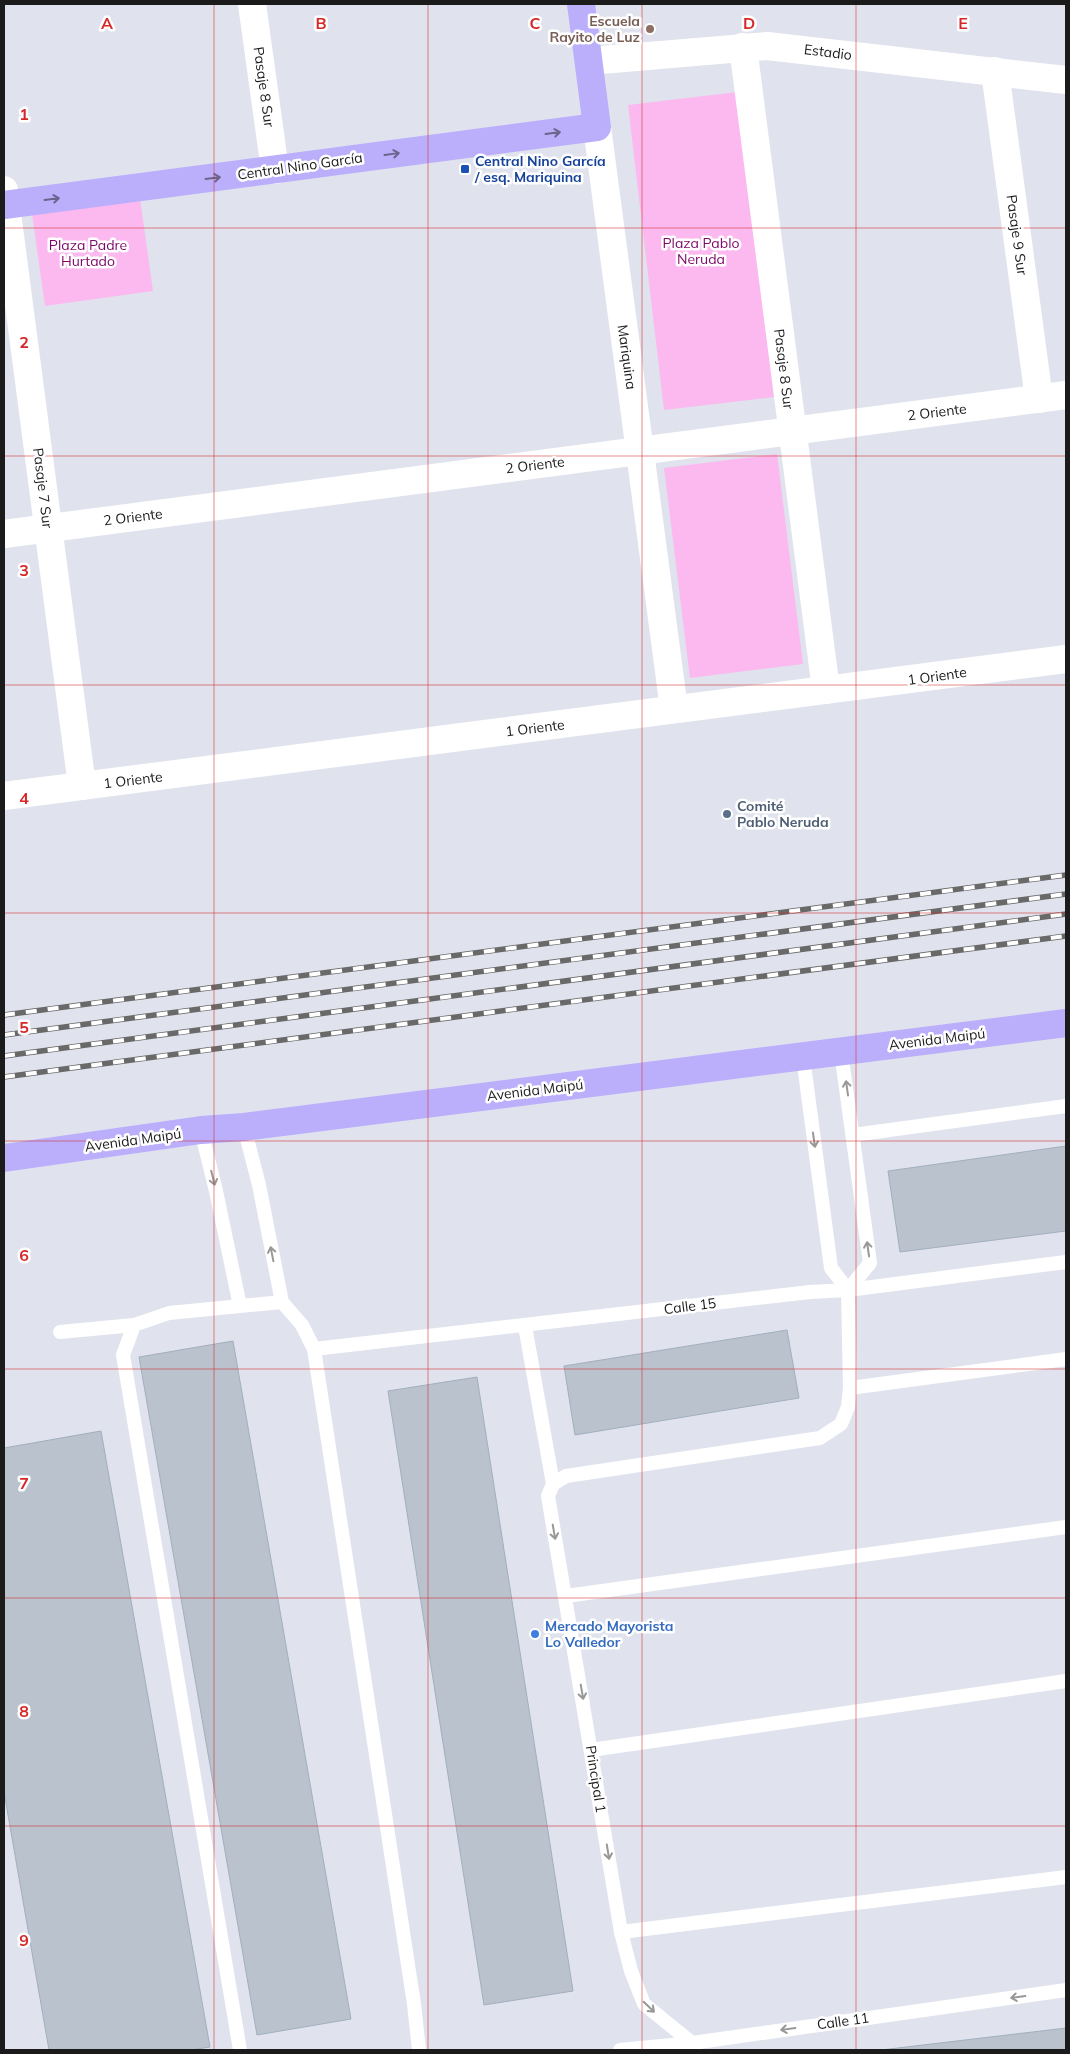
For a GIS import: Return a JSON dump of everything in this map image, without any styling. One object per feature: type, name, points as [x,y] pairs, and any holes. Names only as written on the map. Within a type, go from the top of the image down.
[{"type":"main road","name":"Mariquina","points":[[581,4],[597,127]]},
{"type":"main road","name":"Central Nino García","points":[[4,200],[276,170],[597,127]]},
{"type":"main road","name":"Avenida Maipú","points":[[4,1158],[201,1130],[244,1127],[1066,1023]]},
{"type":"street","name":"Pasaje 8 Sur","points":[[252,4],[276,170]]},
{"type":"street","name":"Estadio","points":[[589,61],[743,47],[782,46],[1066,80]]},
{"type":"street","name":"Pasaje 8 Sur","points":[[743,47],[826,690]]},
{"type":"street","name":"Pasaje 9 Sur","points":[[995,72],[1039,399]]},
{"type":"street","name":"Mariquina","points":[[597,127],[674,709]]},
{"type":"street","name":"Pasaje 7 Sur","points":[[4,200],[82,786]]},
{"type":"street","name":"2 Oriente","points":[[4,534],[1066,395]]},
{"type":"street","name":"1 Oriente","points":[[4,796],[1066,659]]},
{"type":"lane","points":[[841,1052],[870,1262],[848,1290]]},
{"type":"lane","points":[[553,1484],[566,1476],[820,1438],[841,1424],[848,1407],[850,1388],[848,1290],[831,1268],[803,1056]]},
{"type":"lane","points":[[853,1135],[1066,1106]]},
{"type":"lane","points":[[244,1127],[259,1185],[282,1302],[302,1325],[314,1349],[419,2050]]},
{"type":"lane","points":[[201,1130],[240,1306]]},
{"type":"lane","name":"Calle 15","points":[[314,1349],[810,1292],[848,1290],[1066,1262]]},
{"type":"lane","points":[[60,1332],[134,1324],[169,1313],[282,1302]]},
{"type":"lane","points":[[134,1324],[123,1355],[240,2050]]},
{"type":"lane","name":"Principal 1","points":[[525,1326],[553,1484],[548,1496],[622,1932],[631,1971],[644,2004],[692,2046]]},
{"type":"lane","points":[[850,1388],[1066,1359]]},
{"type":"lane","points":[[566,1596],[1066,1527]]},
{"type":"lane","points":[[592,1750],[1066,1681]]},
{"type":"lane","points":[[622,1932],[1066,1877]]},
{"type":"lane","name":"Calle 11","points":[[620,2050],[692,2046],[1066,1990]]},
{"type":"green space","name":"Plaza Pablo Neruda","points":[[737,92],[774,397],[664,410],[628,105]]},
{"type":"green space","name":"Plaza Padre Hurtado","points":[[140,198],[153,291],[45,306],[32,214]]},
{"type":"green space","points":[[777,454],[803,664],[690,678],[664,468]]},
{"type":"building","points":[[1066,1146],[1066,1231],[900,1252],[888,1171]]},
{"type":"building","points":[[787,1330],[799,1398],[575,1435],[564,1366]]},
{"type":"building","points":[[233,1341],[351,2019],[257,2035],[139,1357]]},
{"type":"building","points":[[477,1377],[573,1991],[484,2005],[388,1391]]},
{"type":"building","points":[[101,1431],[210,2047],[191,2050],[49,2050],[4,1792],[4,1448]]},
{"type":"building","points":[[1066,2028],[1066,2050],[881,2050]]},
{"type":"railway","points":[[4,1015],[1066,875]]},
{"type":"railway","points":[[4,1035],[1066,894]]},
{"type":"railway","points":[[4,1056],[1066,914]]},
{"type":"railway","points":[[4,1077],[1066,936]]},
{"type":"place","name":"Escuela Rayito de Luz","points":[[650,29]]},
{"type":"place","name":"Central Nino García / esq. Mariquina","points":[[465,169]]},
{"type":"place","name":"Comité Pablo Neruda","points":[[727,814]]},
{"type":"place","name":"Mercado Mayorista Lo Valledor","points":[[535,1634]]}]
